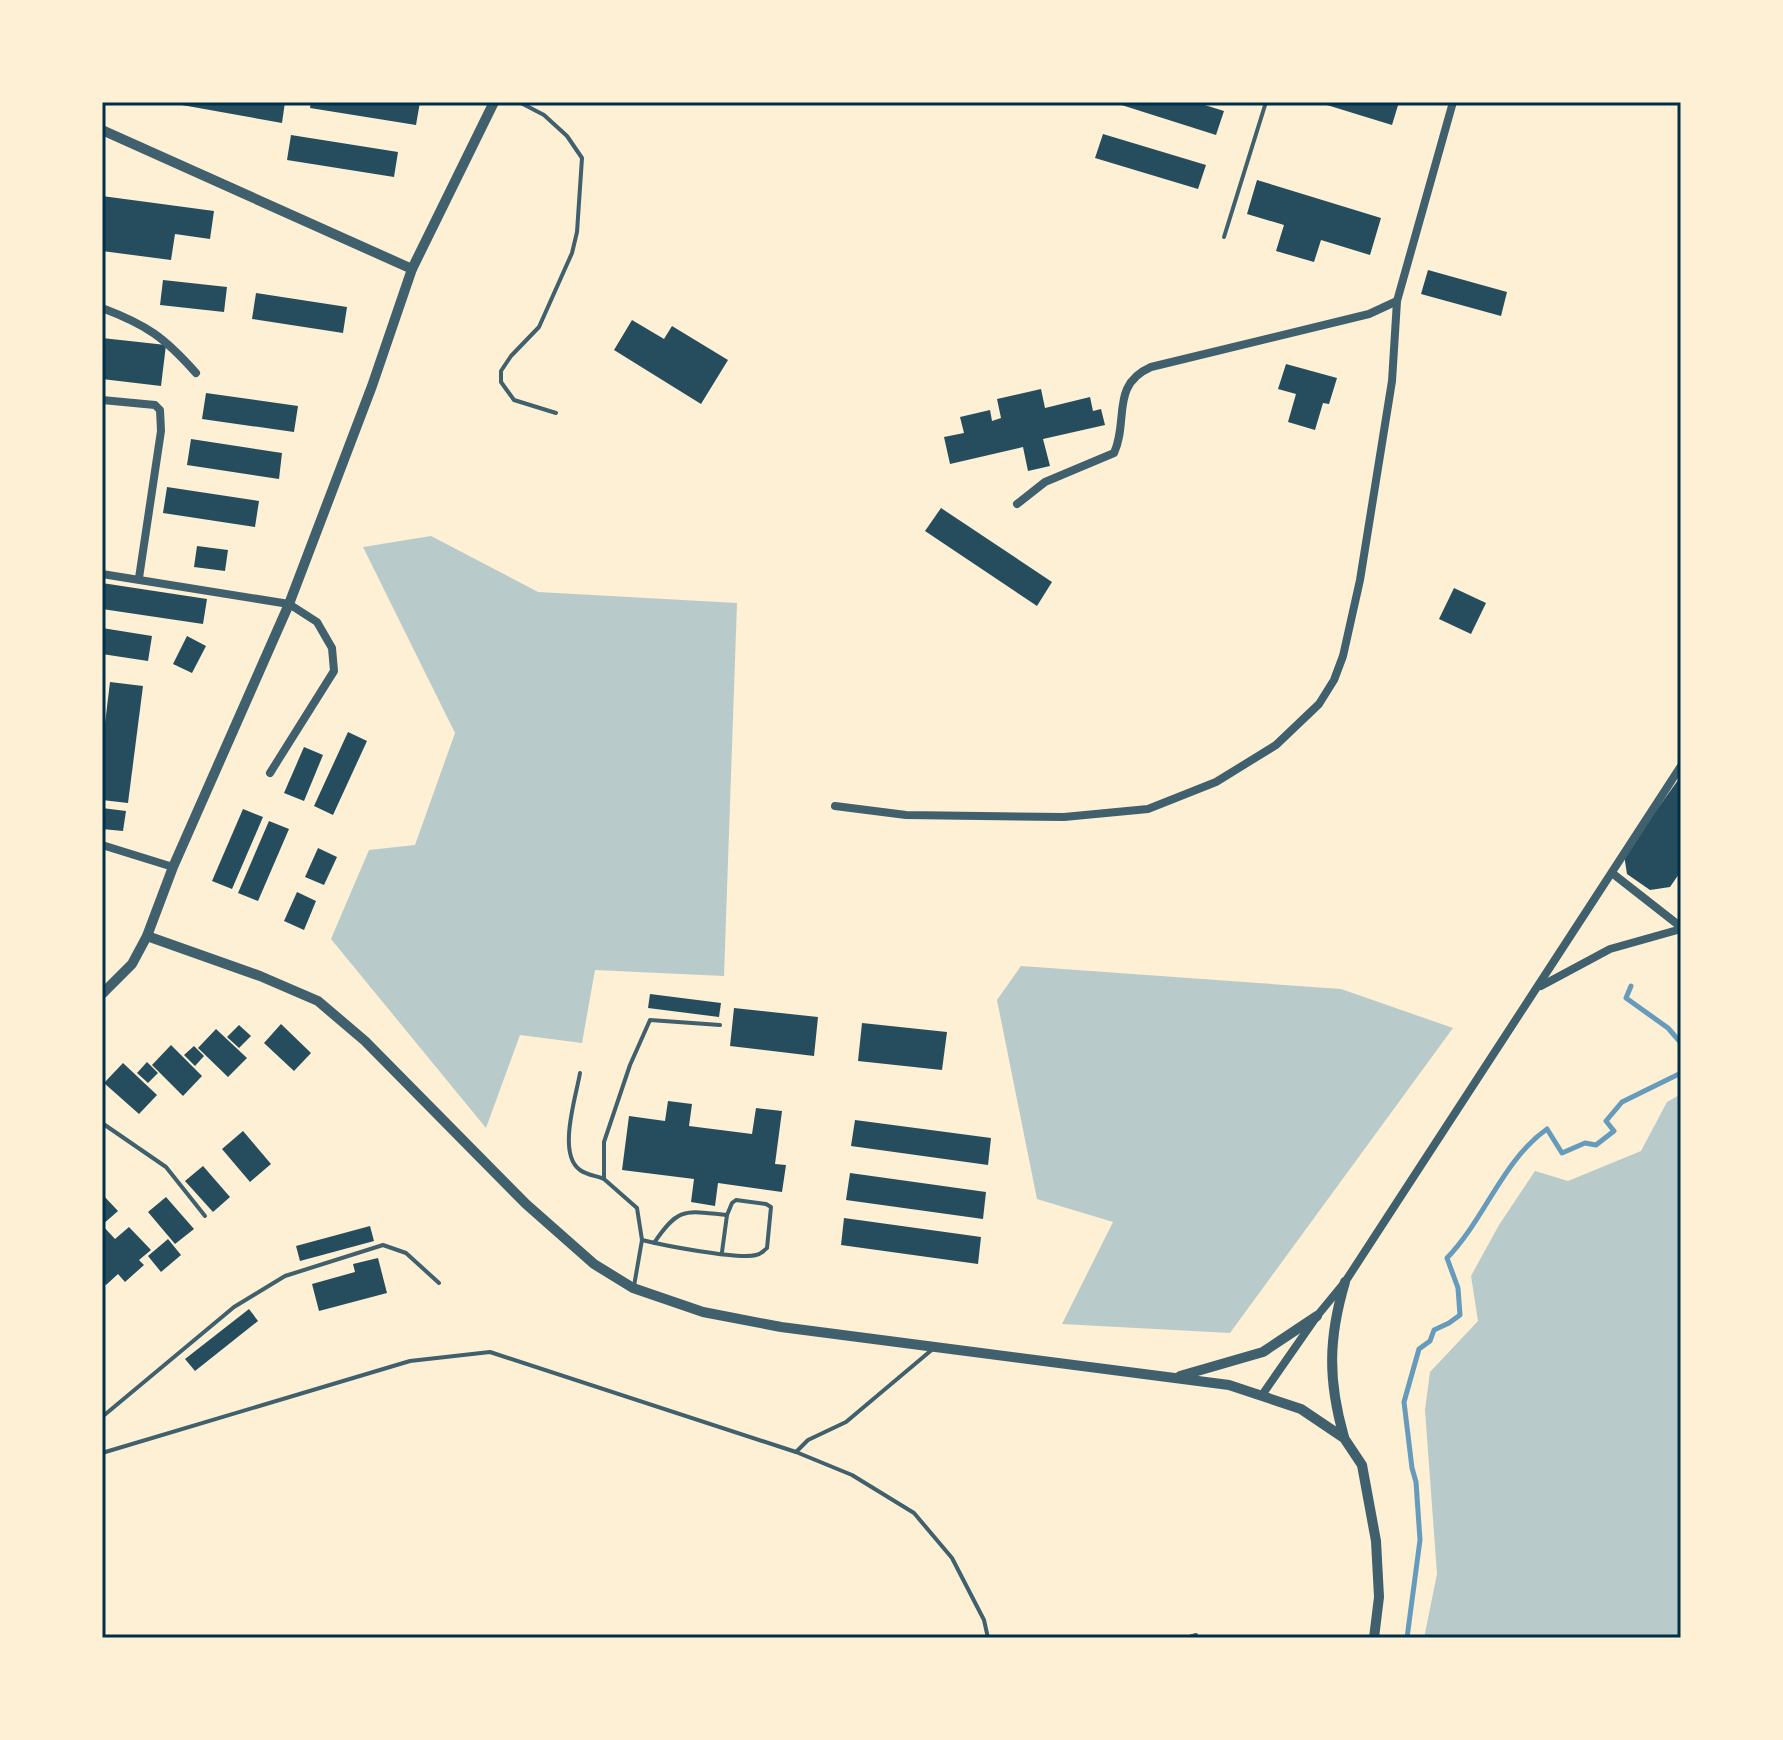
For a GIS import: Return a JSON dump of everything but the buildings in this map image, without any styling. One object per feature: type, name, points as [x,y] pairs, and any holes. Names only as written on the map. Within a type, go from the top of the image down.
[{"type":"street","points":[[102,994],[132,964],[147,936],[173,867],[289,604],[372,386],[412,269],[494,102]]},
{"type":"street","points":[[835,806],[906,815],[1064,817],[1148,809],[1216,782],[1276,745],[1319,704],[1334,680],[1343,656],[1360,580],[1390,395],[1397,301],[1453,102]]},
{"type":"street","points":[[102,130],[412,269]]},
{"type":"street","points":[[1017,504],[1045,482],[1114,453],[1120,439],[1126,389],[1136,374],[1151,367],[1369,314],[1397,301]]},
{"type":"street","points":[[102,308],[138,322],[161,336],[196,373]]},
{"type":"street","points":[[102,400],[155,405],[160,410],[161,431],[139,578]]},
{"type":"street","points":[[102,574],[289,604],[317,622],[332,648],[334,671],[270,773]]},
{"type":"street","points":[[1262,1395],[1317,1316],[1345,1282],[1681,766]]},
{"type":"street","points":[[102,845],[173,867]]},
{"type":"street","points":[[1612,873],[1681,928]]},
{"type":"street","points":[[1537,988],[1610,949],[1681,928]]},
{"type":"street","points":[[147,936],[260,976],[318,1001],[365,1041],[526,1204],[594,1264],[633,1288],[703,1312],[781,1327],[1229,1385],[1301,1409],[1344,1438]]},
{"type":"street","points":[[1345,1282],[1337,1311],[1331,1362],[1334,1399],[1344,1438],[1362,1465],[1376,1541],[1379,1597],[1374,1638]]},
{"type":"street","points":[[1175,1378],[1263,1352],[1317,1316]]},
{"type":"lane","points":[[519,102],[544,115],[567,136],[582,158],[577,232],[572,253],[539,327],[501,371],[501,382],[514,400],[556,413]]},
{"type":"lane","points":[[1224,237],[1266,102]]},
{"type":"lane","points":[[604,1179],[604,1142],[630,1065],[650,1020],[720,1025]]},
{"type":"lane","points":[[580,1073],[567,1144],[570,1159],[580,1170],[604,1179],[637,1208],[642,1240],[633,1288]]},
{"type":"lane","points":[[102,1123],[166,1167],[205,1216]]},
{"type":"lane","points":[[642,1240],[722,1253],[761,1254],[767,1248],[771,1207],[736,1200],[732,1203],[727,1215],[722,1253]]},
{"type":"lane","points":[[654,1243],[668,1222],[677,1215],[689,1212],[727,1215]]},
{"type":"lane","points":[[102,1417],[234,1307],[285,1276],[383,1245],[406,1253],[439,1283]]},
{"type":"lane","points":[[796,1452],[808,1440],[846,1422],[935,1347]]},
{"type":"lane","points":[[102,1453],[410,1361],[490,1352],[796,1452],[852,1475],[914,1513],[952,1558],[984,1620],[988,1638]]},
{"type":"lane","points":[[1186,1638],[1196,1635]]},
{"type":"shaded area","points":[[431,536],[538,592],[737,603],[724,976],[595,970],[582,1043],[520,1035],[486,1128],[331,939],[369,850],[415,845],[455,733],[363,547]]},
{"type":"shaded area","points":[[1021,966],[1341,989],[1453,1028],[1230,1333],[1062,1324],[1113,1222],[1037,1199],[997,1000]]},
{"type":"shaded area","points":[[1681,1094],[1681,1638],[1424,1638],[1437,1574],[1425,1410],[1430,1372],[1478,1321],[1471,1276],[1499,1225],[1535,1171],[1568,1181],[1641,1151],[1667,1102]]},
{"type":"waterway","points":[[1631,986],[1626,998],[1668,1028],[1681,1043]]},
{"type":"waterway","points":[[1407,1638],[1420,1540],[1416,1482],[1404,1402],[1419,1349],[1430,1341],[1434,1330],[1460,1315],[1458,1288],[1447,1258],[1518,1157],[1547,1129],[1562,1153],[1585,1143],[1596,1145],[1614,1131],[1606,1121],[1622,1102],[1681,1073]]}]
